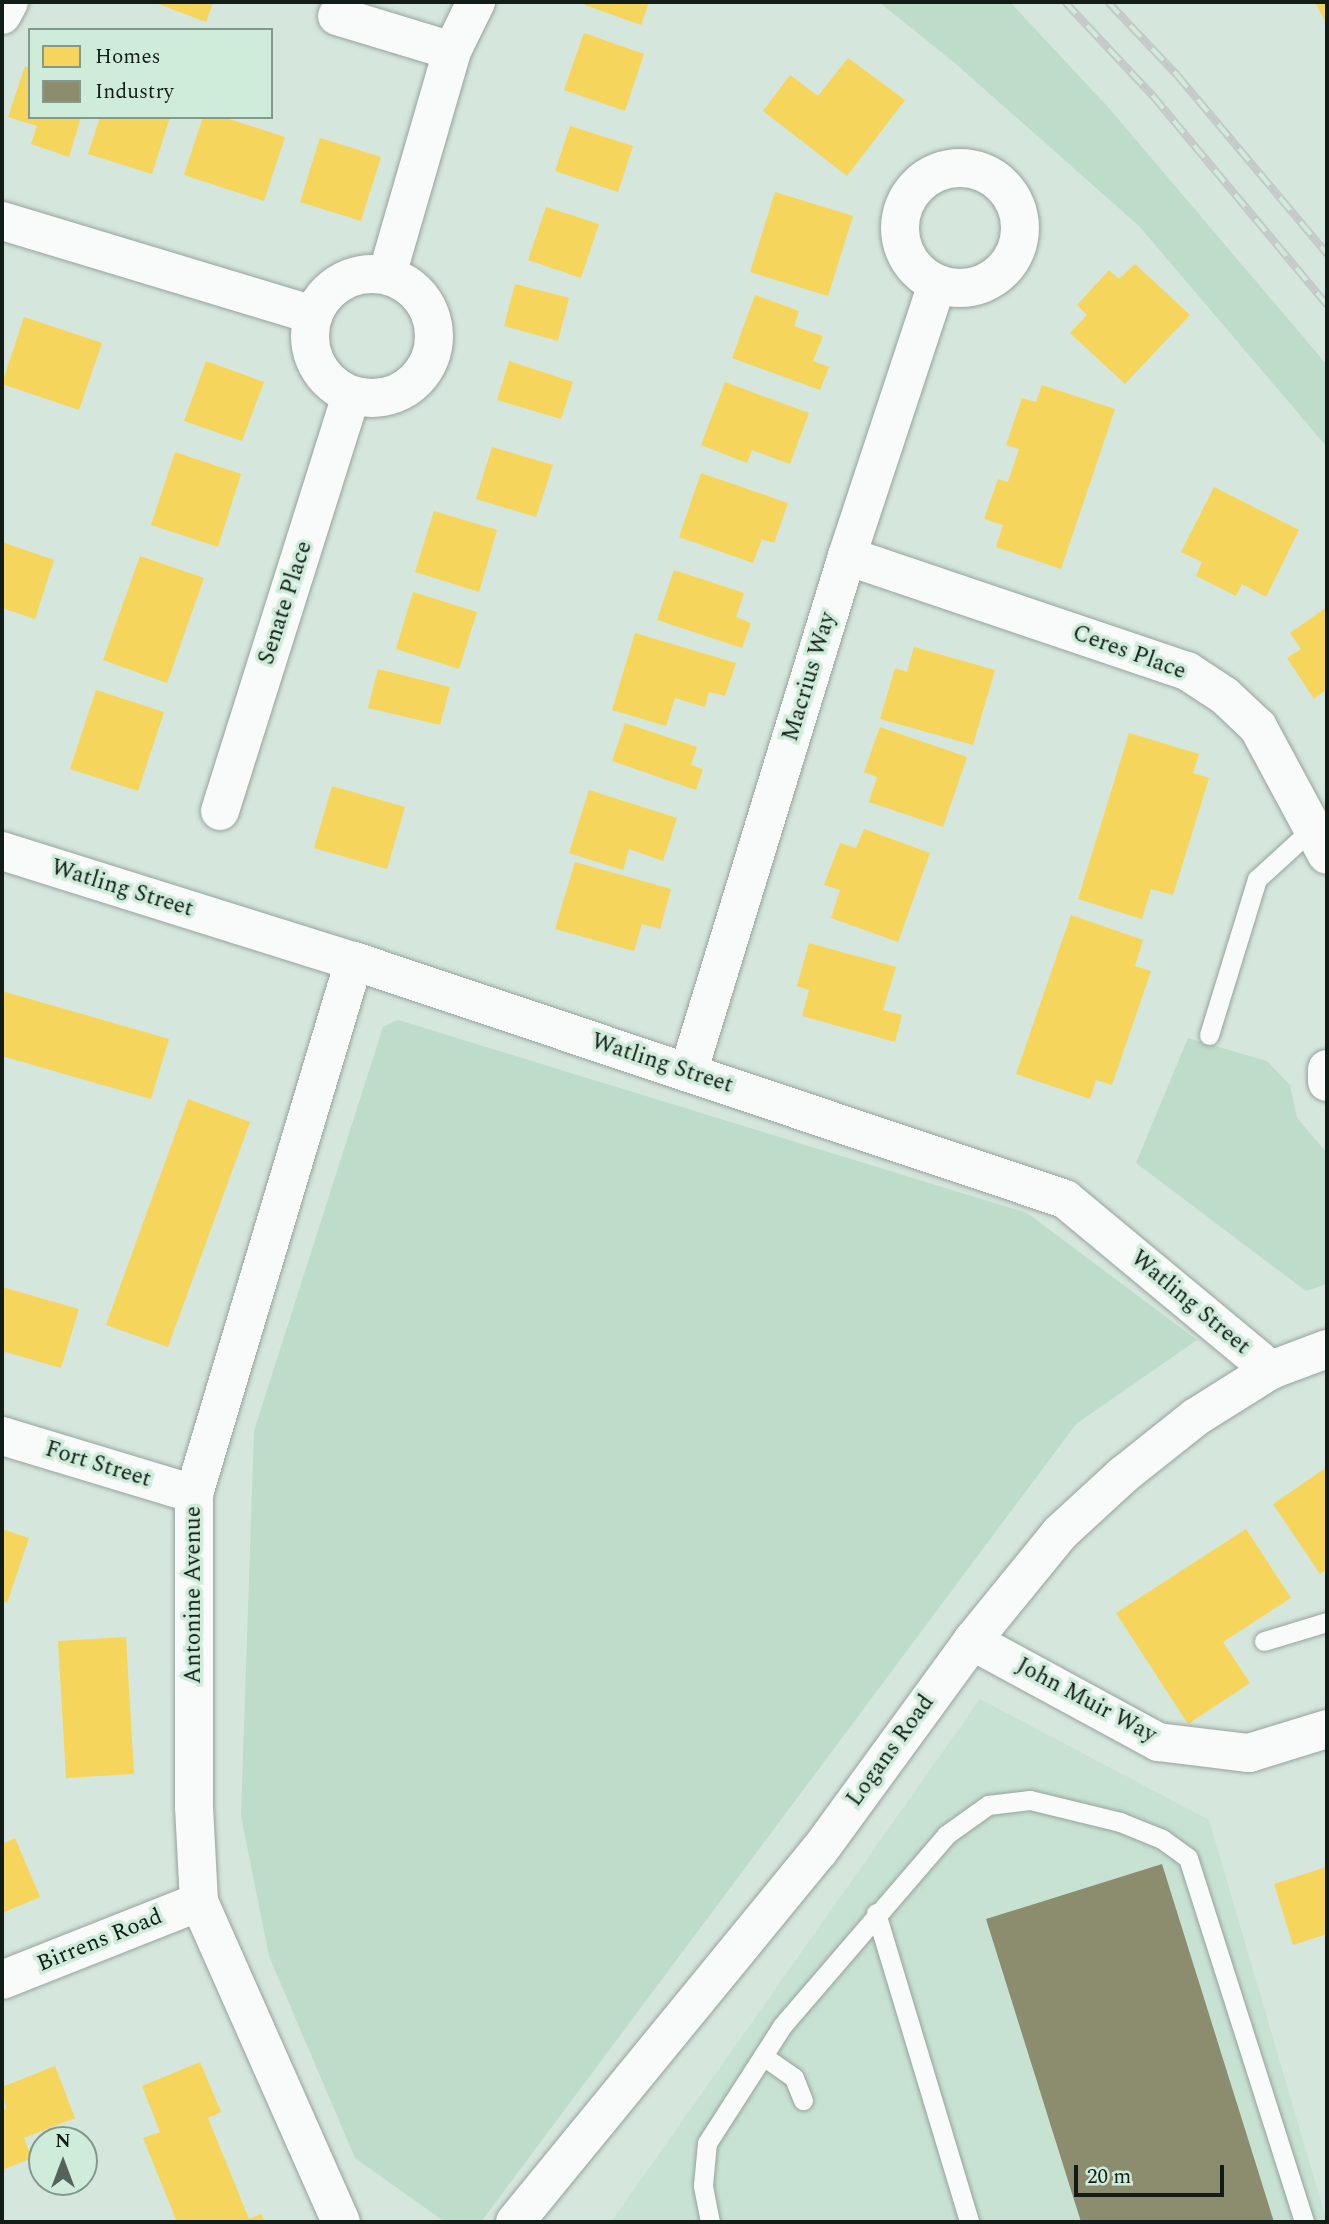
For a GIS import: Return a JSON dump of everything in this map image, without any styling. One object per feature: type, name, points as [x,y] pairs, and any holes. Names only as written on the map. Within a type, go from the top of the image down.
[{"type":"street","points":[[2,15],[9,2]]},
{"type":"street","points":[[387,275],[452,51],[476,2]]},
{"type":"street","points":[[337,16],[452,51]]},
{"type":"street","points":[[2,221],[313,315]]},
{"type":"street","points":[[387,275],[405,283],[426,305],[435,334],[432,354],[423,372],[391,396],[371,399],[351,395],[327,379],[312,354],[313,315],[322,299],[351,277],[387,275]]},
{"type":"street","name":"Macrius Way","points":[[688,1073],[847,556],[937,284]]},
{"type":"street","name":"Senate Place","points":[[220,811],[351,395]]},
{"type":"street","name":"Ceres Place","points":[[847,556],[1187,671],[1224,696],[1258,727],[1321,841]]},
{"type":"street","name":"Watling Street","points":[[2,851],[354,961],[1065,1199],[1271,1370]]},
{"type":"street","name":"Antonine Avenue","points":[[341,2222],[199,1902],[194,1794],[194,1494],[354,961]]},
{"type":"street","points":[[1327,1069],[1327,1082]]},
{"type":"street","name":"Logans Road","points":[[527,2219],[819,1851],[972,1641],[1060,1533],[1123,1475],[1196,1417],[1271,1370],[1327,1349]]},
{"type":"street","name":"Fort Street","points":[[2,1436],[194,1494]]},
{"type":"street","name":"John Muir Way","points":[[972,1641],[1158,1742],[1249,1753],[1327,1729]]},
{"type":"street","name":"Birrens Road","points":[[2,1980],[199,1902]]},
{"type":"lane","points":[[1209,1035],[1257,878],[1321,841]]},
{"type":"lane","points":[[1264,1641],[1327,1622]]},
{"type":"lane","points":[[710,2222],[703,2185],[707,2143],[763,2056],[876,1913],[946,1835],[968,1817],[1004,1801],[1030,1800],[1080,1809],[1175,1847],[1188,1858],[1199,1882],[1304,2222]]},
{"type":"lane","points":[[876,1913],[969,2222]]},
{"type":"lane","points":[[763,2056],[794,2078],[803,2100]]},
{"type":"shaded area","points":[[879,2],[1010,2],[1108,107],[1327,365],[1327,447],[1139,226],[956,64]]},
{"type":"shaded area","points":[[398,1020],[1027,1213],[1197,1340],[1076,1424],[481,2222],[445,2222],[355,2158],[269,1956],[241,1816],[254,1431],[383,1027]]},
{"type":"shaded area","points":[[1188,1038],[1267,1061],[1290,1085],[1297,1118],[1327,1153],[1327,1284],[1306,1291],[1136,1163]]},
{"type":"shaded area","points":[[980,1699],[1209,1820],[1327,2222],[611,2222]]},
{"type":"building: Homes","points":[[153,2],[213,2],[206,22]]},
{"type":"building: Homes","points":[[586,2],[649,2],[641,25],[585,5]]},
{"type":"building: Homes","points":[[1315,2],[1327,2],[1327,25]]},
{"type":"building: Homes","points":[[584,33],[644,54],[625,111],[564,90]]},
{"type":"building: Homes","points":[[848,58],[905,100],[847,176],[763,111],[790,75],[818,96]]},
{"type":"building: Homes","points":[[25,66],[28,67],[28,119],[80,119],[69,157],[31,144],[37,126],[8,117]]},
{"type":"building: Homes","points":[[99,119],[169,119],[152,174],[88,154]]},
{"type":"building: Homes","points":[[202,119],[229,119],[285,137],[264,201],[184,175]]},
{"type":"building: Homes","points":[[570,126],[633,146],[618,192],[555,171]]},
{"type":"building: Homes","points":[[320,138],[381,157],[361,221],[300,202]]},
{"type":"building: Homes","points":[[775,192],[853,216],[828,296],[750,272]]},
{"type":"building: Homes","points":[[546,207],[599,224],[581,278],[528,260]]},
{"type":"building: Homes","points":[[1135,264],[1190,315],[1125,384],[1070,333],[1087,315],[1077,305],[1109,270],[1119,279]]},
{"type":"building: Homes","points":[[515,284],[569,298],[558,341],[504,326]]},
{"type":"building: Homes","points":[[755,295],[799,311],[794,326],[823,336],[813,361],[829,367],[820,390],[732,358]]},
{"type":"building: Homes","points":[[24,317],[102,343],[79,410],[2,384]]},
{"type":"building: Homes","points":[[206,361],[264,382],[242,441],[184,421]]},
{"type":"building: Homes","points":[[509,361],[573,382],[561,419],[497,400]]},
{"type":"building: Homes","points":[[725,382],[809,413],[790,464],[752,450],[747,463],[701,445]]},
{"type":"building: Homes","points":[[1042,385],[1115,409],[1061,569],[996,547],[1003,525],[984,519],[998,479],[1008,482],[1019,449],[1006,445],[1022,398],[1036,402]]},
{"type":"building: Homes","points":[[492,447],[553,465],[536,517],[476,499]]},
{"type":"building: Homes","points":[[175,452],[241,474],[218,547],[151,525]]},
{"type":"building: Homes","points":[[701,473],[788,503],[774,543],[762,539],[753,563],[679,537]]},
{"type":"building: Homes","points":[[1214,487],[1299,530],[1266,597],[1242,584],[1236,596],[1196,576],[1202,562],[1181,552]]},
{"type":"building: Homes","points":[[434,511],[497,530],[479,592],[415,572]]},
{"type":"building: Homes","points":[[2,542],[54,560],[35,619],[2,608]]},
{"type":"building: Homes","points":[[140,556],[204,578],[167,683],[103,660]]},
{"type":"building: Homes","points":[[674,570],[744,593],[736,617],[751,623],[742,648],[657,620]]},
{"type":"building: Homes","points":[[413,592],[477,612],[459,669],[396,649]]},
{"type":"building: Homes","points":[[1327,607],[1327,689],[1314,699],[1287,658],[1301,649],[1290,633]]},
{"type":"building: Homes","points":[[635,633],[736,663],[725,696],[709,692],[705,707],[675,698],[666,726],[612,710]]},
{"type":"building: Homes","points":[[914,647],[995,670],[973,745],[880,719],[895,668],[907,672]]},
{"type":"building: Homes","points":[[378,669],[450,687],[440,725],[368,708]]},
{"type":"building: Homes","points":[[96,690],[164,712],[138,791],[70,769]]},
{"type":"building: Homes","points":[[625,723],[697,747],[691,765],[703,769],[696,790],[612,761]]},
{"type":"building: Homes","points":[[880,727],[967,757],[943,827],[869,802],[877,777],[864,772]]},
{"type":"building: Homes","points":[[1129,733],[1199,754],[1193,773],[1209,778],[1173,895],[1151,889],[1142,919],[1078,899]]},
{"type":"building: Homes","points":[[332,786],[405,807],[387,869],[314,848]]},
{"type":"building: Homes","points":[[589,790],[677,818],[663,861],[629,849],[623,870],[569,853]]},
{"type":"building: Homes","points":[[864,829],[930,853],[898,942],[831,918],[840,890],[824,885],[840,843],[856,848]]},
{"type":"building: Homes","points":[[575,862],[671,889],[660,929],[642,924],[634,951],[555,929]]},
{"type":"building: Homes","points":[[1071,915],[1143,940],[1135,966],[1151,971],[1112,1085],[1096,1080],[1090,1099],[1016,1074]]},
{"type":"building: Homes","points":[[809,943],[896,967],[883,1010],[902,1015],[895,1042],[802,1016],[809,990],[797,986]]},
{"type":"building: Homes","points":[[2,991],[169,1039],[151,1099],[2,1056]]},
{"type":"building: Homes","points":[[188,1099],[250,1122],[168,1347],[106,1325]]},
{"type":"building: Homes","points":[[2,1287],[79,1309],[61,1368],[2,1351]]},
{"type":"building: Homes","points":[[1327,1467],[1327,1569],[1320,1574],[1273,1504]]},
{"type":"building: Homes","points":[[2,1529],[29,1538],[7,1603],[2,1601]]},
{"type":"building: Homes","points":[[1246,1529],[1291,1598],[1223,1642],[1250,1683],[1188,1724],[1116,1613]]},
{"type":"building: Homes","points":[[126,1637],[134,1774],[66,1778],[58,1641]]},
{"type":"building: Homes","points":[[15,1838],[40,1897],[2,1913],[2,1844]]},
{"type":"building: Homes","points":[[1326,1867],[1327,1934],[1293,1945],[1274,1884]]},
{"type":"building: Homes","points":[[200,2062],[221,2112],[208,2118],[249,2219],[261,2214],[265,2222],[177,2222],[143,2138],[160,2132],[142,2086]]},
{"type":"building: Homes","points":[[55,2066],[75,2118],[55,2126],[28,2126],[28,2136],[24,2138],[28,2148],[28,2160],[2,2170],[2,2111],[6,2109],[2,2087]]},
{"type":"building: Industry","points":[[1162,1864],[1274,2222],[1081,2222],[986,1919]]},
{"type":"railway","points":[[1065,2],[1153,96],[1327,305]]},
{"type":"railway","points":[[1108,2],[1177,75],[1327,254]]}]
